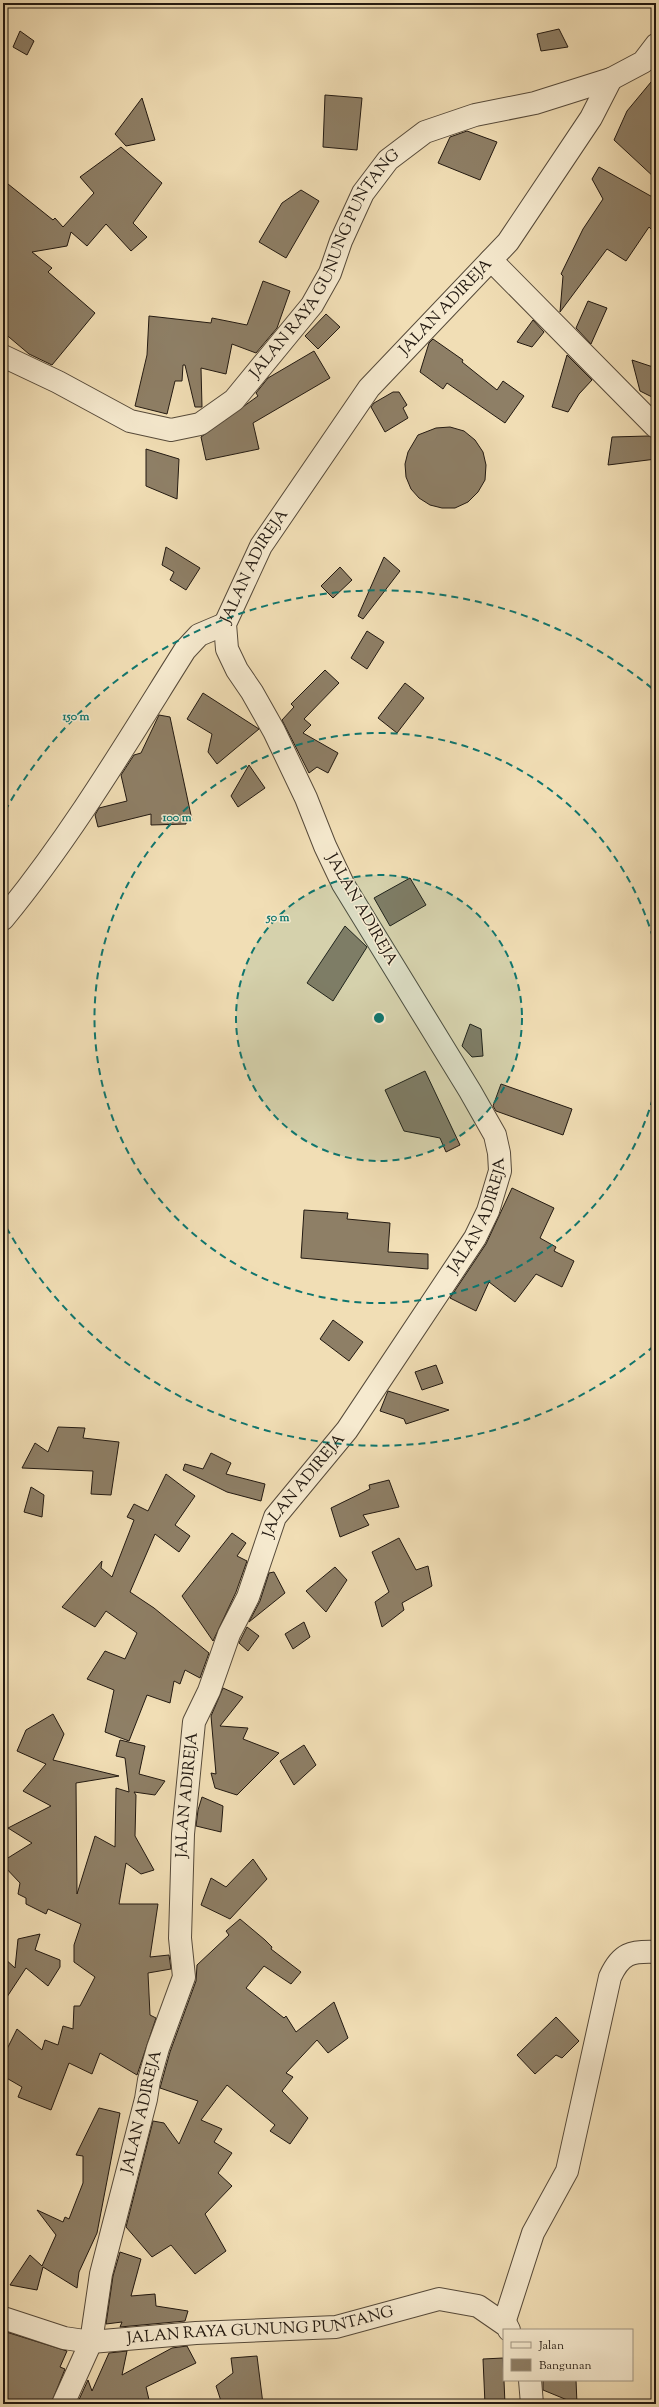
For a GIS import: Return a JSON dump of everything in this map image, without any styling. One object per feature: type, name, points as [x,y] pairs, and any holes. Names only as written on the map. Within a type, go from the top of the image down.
[{"type":"street","name":"JALAN RAYA GUNUNG PUNTANG","points":[[3,356],[58,382],[130,421],[171,430],[200,424],[234,400],[312,305],[330,273],[341,241],[363,193],[388,160],[425,132],[475,115],[535,103],[611,79],[643,62],[656,45]]},
{"type":"street","name":"JALAN ADIREJA","points":[[63,2404],[91,2342],[101,2274],[146,2099],[149,2080],[184,1977],[180,1938],[183,1834],[194,1722],[210,1691],[229,1634],[248,1597],[276,1517],[347,1430],[475,1238],[488,1210],[500,1171],[495,1135],[470,1091],[343,884],[325,846],[306,798],[274,731],[252,692],[237,670],[227,649],[225,624],[261,546],[369,388],[508,242],[591,118],[611,79]]},
{"type":"street","points":[[491,260],[655,426]]},
{"type":"street","points":[[3,919],[56,852],[84,811],[185,650],[199,635],[225,624]]},
{"type":"street","points":[[506,2327],[533,2233],[567,2171],[610,1977],[615,1966],[626,1956],[640,1952],[656,1952]]},
{"type":"street","name":"JALAN RAYA GUNUNG PUNTANG","points":[[3,2318],[64,2338],[91,2342],[196,2333],[336,2327],[439,2299],[478,2306],[506,2327]]},
{"type":"street","points":[[530,2381],[532,2404]]},
{"type":"building","points":[[559,29],[568,47],[541,51],[537,34]]},
{"type":"building","points":[[20,31],[34,41],[27,55],[13,47]]},
{"type":"building","points":[[656,76],[656,179],[614,140],[627,111]]},
{"type":"building","points":[[325,95],[362,98],[357,150],[323,147]]},
{"type":"building","points":[[142,98],[155,140],[126,146],[115,134]]},
{"type":"building","points":[[467,131],[497,142],[480,180],[438,163],[450,137]]},
{"type":"building","points":[[121,147],[162,183],[133,223],[147,237],[131,251],[106,224],[87,246],[71,232],[67,246],[32,252],[52,268],[48,272],[95,313],[52,365],[29,354],[3,332],[3,180],[53,220],[55,218],[63,227],[94,193],[80,177]]},
{"type":"building","points":[[599,167],[656,199],[656,217],[651,229],[649,227],[626,261],[607,249],[560,312],[563,276],[561,274],[583,229],[603,199],[592,179]]},
{"type":"building","points":[[301,190],[319,201],[286,258],[259,242],[282,203]]},
{"type":"building","points":[[263,281],[290,291],[277,328],[256,353],[232,344],[226,374],[201,368],[202,407],[195,407],[185,365],[183,365],[182,381],[175,381],[167,414],[135,406],[147,355],[149,316],[211,323],[212,318],[247,325]]},
{"type":"building","points":[[588,301],[607,308],[591,344],[576,328]]},
{"type":"building","points":[[326,314],[340,327],[318,349],[305,336]]},
{"type":"building","points":[[533,320],[544,332],[532,347],[517,342]]},
{"type":"building","points":[[433,339],[463,360],[462,362],[497,390],[503,381],[524,396],[505,423],[447,383],[443,389],[420,372],[429,343]]},
{"type":"building","points":[[314,351],[330,378],[253,423],[259,449],[206,460],[201,437],[258,396],[256,393],[268,378]]},
{"type":"building","points":[[567,355],[592,380],[579,394],[568,412],[552,407]]},
{"type":"building","points":[[632,360],[656,368],[656,399],[640,391]]},
{"type":"building","points":[[393,392],[399,392],[407,405],[403,408],[408,418],[385,432],[371,407],[374,403]]},
{"type":"building","points":[[450,427],[464,431],[475,440],[483,452],[486,465],[485,480],[478,492],[468,502],[455,508],[442,508],[430,505],[419,498],[411,489],[406,477],[405,464],[408,452],[418,435],[436,428]]},
{"type":"building","points":[[648,436],[656,438],[656,459],[608,465],[612,437]]},
{"type":"building","points":[[146,449],[179,459],[177,499],[146,486]]},
{"type":"building","points":[[166,547],[200,568],[186,590],[170,580],[174,572],[162,565]]},
{"type":"building","points":[[384,557],[400,571],[363,619],[358,616]]},
{"type":"building","points":[[340,567],[352,580],[333,598],[321,586]]},
{"type":"building","points":[[367,631],[384,642],[367,669],[351,658]]},
{"type":"building","points":[[325,670],[339,683],[304,719],[311,725],[303,733],[338,753],[328,773],[317,767],[309,773],[282,720],[294,707],[291,704]]},
{"type":"building","points":[[405,683],[424,698],[397,733],[378,718]]},
{"type":"building","points":[[203,693],[259,729],[217,764],[208,752],[212,734],[187,719]]},
{"type":"building","points":[[159,715],[170,717],[192,820],[186,819],[186,824],[151,825],[151,814],[98,827],[95,815],[99,808],[127,801],[121,775],[134,755],[141,753]]},
{"type":"building","points":[[249,765],[265,788],[238,807],[231,796]]},
{"type":"building","points":[[410,878],[426,905],[390,926],[374,898]]},
{"type":"building","points":[[345,926],[367,947],[333,1001],[307,983]]},
{"type":"building","points":[[470,1024],[481,1029],[483,1056],[472,1057],[462,1046]]},
{"type":"building","points":[[425,1071],[460,1145],[446,1152],[440,1138],[404,1131],[385,1090]]},
{"type":"building","points":[[501,1084],[572,1109],[563,1135],[496,1111],[493,1106]]},
{"type":"building","points":[[512,1188],[554,1208],[540,1238],[556,1247],[554,1251],[574,1261],[562,1287],[536,1274],[515,1302],[489,1282],[476,1311],[450,1298],[486,1244]]},
{"type":"building","points":[[304,1210],[348,1213],[347,1219],[390,1223],[388,1252],[428,1254],[428,1269],[301,1258]]},
{"type":"building","points":[[333,1320],[363,1342],[349,1361],[320,1339]]},
{"type":"building","points":[[436,1365],[443,1383],[422,1390],[415,1372]]},
{"type":"building","points":[[388,1391],[449,1410],[406,1424],[404,1419],[380,1411]]},
{"type":"building","points":[[58,1427],[85,1428],[83,1438],[119,1442],[111,1495],[91,1494],[93,1471],[22,1468],[35,1443],[48,1452]]},
{"type":"building","points":[[211,1453],[231,1463],[226,1474],[265,1484],[261,1501],[227,1492],[183,1470],[185,1464],[203,1469]]},
{"type":"building","points":[[166,1474],[195,1496],[175,1525],[190,1536],[179,1552],[155,1534],[130,1592],[154,1608],[209,1653],[200,1678],[185,1670],[180,1684],[174,1681],[170,1703],[147,1695],[129,1741],[105,1732],[114,1690],[87,1679],[105,1651],[125,1659],[137,1633],[106,1611],[95,1627],[62,1607],[102,1561],[101,1568],[112,1577],[134,1520],[127,1517],[134,1504],[148,1511]]},
{"type":"building","points":[[389,1480],[399,1507],[363,1515],[369,1525],[340,1537],[331,1508],[370,1489],[369,1485]]},
{"type":"building","points":[[31,1487],[44,1495],[42,1517],[24,1512]]},
{"type":"building","points":[[232,1533],[246,1543],[237,1556],[247,1561],[236,1592],[213,1641],[182,1596]]},
{"type":"building","points":[[399,1538],[416,1570],[428,1566],[432,1586],[402,1603],[404,1610],[382,1627],[375,1602],[389,1592],[372,1552]]},
{"type":"building","points":[[335,1567],[347,1580],[326,1612],[306,1591]]},
{"type":"building","points":[[274,1572],[285,1593],[249,1622],[260,1601],[269,1573]]},
{"type":"building","points":[[304,1622],[310,1637],[293,1649],[285,1634]]},
{"type":"building","points":[[247,1627],[259,1636],[248,1651],[239,1643]]},
{"type":"building","points":[[223,1688],[243,1697],[220,1726],[248,1728],[243,1739],[279,1753],[237,1795],[215,1788],[211,1773],[216,1774],[211,1716]]},
{"type":"building","points":[[53,1714],[64,1734],[53,1760],[119,1776],[76,1783],[77,1894],[95,1836],[115,1847],[116,1788],[129,1792],[125,1758],[116,1756],[120,1740],[145,1746],[139,1774],[165,1781],[155,1795],[134,1792],[136,1795],[135,1836],[154,1870],[141,1874],[126,1863],[119,1904],[158,1904],[150,1957],[169,1955],[171,1969],[148,1973],[150,2015],[156,2018],[137,2075],[100,2053],[92,2074],[69,2063],[51,2110],[18,2097],[22,2087],[3,2076],[3,2057],[17,2029],[42,2050],[45,2040],[58,2045],[63,2026],[73,2029],[74,2006],[80,2006],[95,1977],[74,1962],[74,1945],[81,1924],[48,1909],[46,1914],[26,1904],[26,1898],[18,1894],[20,1883],[3,1865],[3,1861],[32,1843],[8,1828],[51,1806],[23,1791],[46,1764],[17,1751],[26,1730]]},
{"type":"building","points":[[304,1745],[316,1765],[294,1785],[280,1761]]},
{"type":"building","points":[[202,1797],[223,1806],[221,1832],[196,1826],[198,1810]]},
{"type":"building","points":[[253,1859],[267,1879],[230,1919],[201,1905],[211,1878],[226,1887]]},
{"type":"building","points":[[240,1919],[265,1940],[272,1947],[271,1949],[301,1972],[291,1984],[264,1966],[246,1988],[284,2018],[286,2016],[296,2032],[334,2002],[348,2038],[328,2053],[317,2040],[286,2073],[293,2077],[282,2091],[308,2118],[290,2144],[270,2131],[275,2125],[227,2085],[201,2120],[222,2129],[214,2142],[232,2153],[218,2173],[232,2186],[205,2214],[226,2251],[195,2274],[171,2245],[152,2257],[126,2227],[153,2121],[164,2123],[179,2144],[198,2101],[160,2088],[170,2052],[196,1981],[197,1965],[229,1935],[226,1931]]},
{"type":"building","points":[[40,1934],[35,1950],[60,1960],[60,1967],[48,1986],[26,1968],[3,2003],[3,1957],[15,1968],[18,1939]]},
{"type":"building","points":[[556,2017],[579,2041],[562,2058],[556,2055],[535,2074],[517,2055]]},
{"type":"building","points":[[99,2108],[120,2113],[97,2233],[79,2272],[77,2288],[43,2267],[37,2290],[10,2285],[30,2255],[42,2266],[56,2235],[37,2210],[63,2222],[65,2217],[69,2219],[83,2183],[83,2156],[76,2155]]},
{"type":"building","points":[[120,2252],[141,2259],[131,2296],[155,2294],[156,2306],[188,2311],[185,2321],[120,2327],[122,2322],[106,2324],[113,2276]]},
{"type":"building","points":[[3,2331],[67,2351],[60,2367],[65,2369],[51,2404],[3,2404]]},
{"type":"building","points":[[187,2346],[196,2363],[146,2387],[150,2404],[77,2404],[88,2380],[92,2391],[109,2353],[127,2351],[122,2375],[172,2348]]},
{"type":"building","points":[[257,2356],[263,2404],[222,2404],[216,2386],[233,2373],[231,2358]]},
{"type":"building","points":[[503,2358],[505,2404],[485,2404],[483,2359]]},
{"type":"building","points":[[543,2381],[576,2381],[577,2404],[543,2390]]}]
